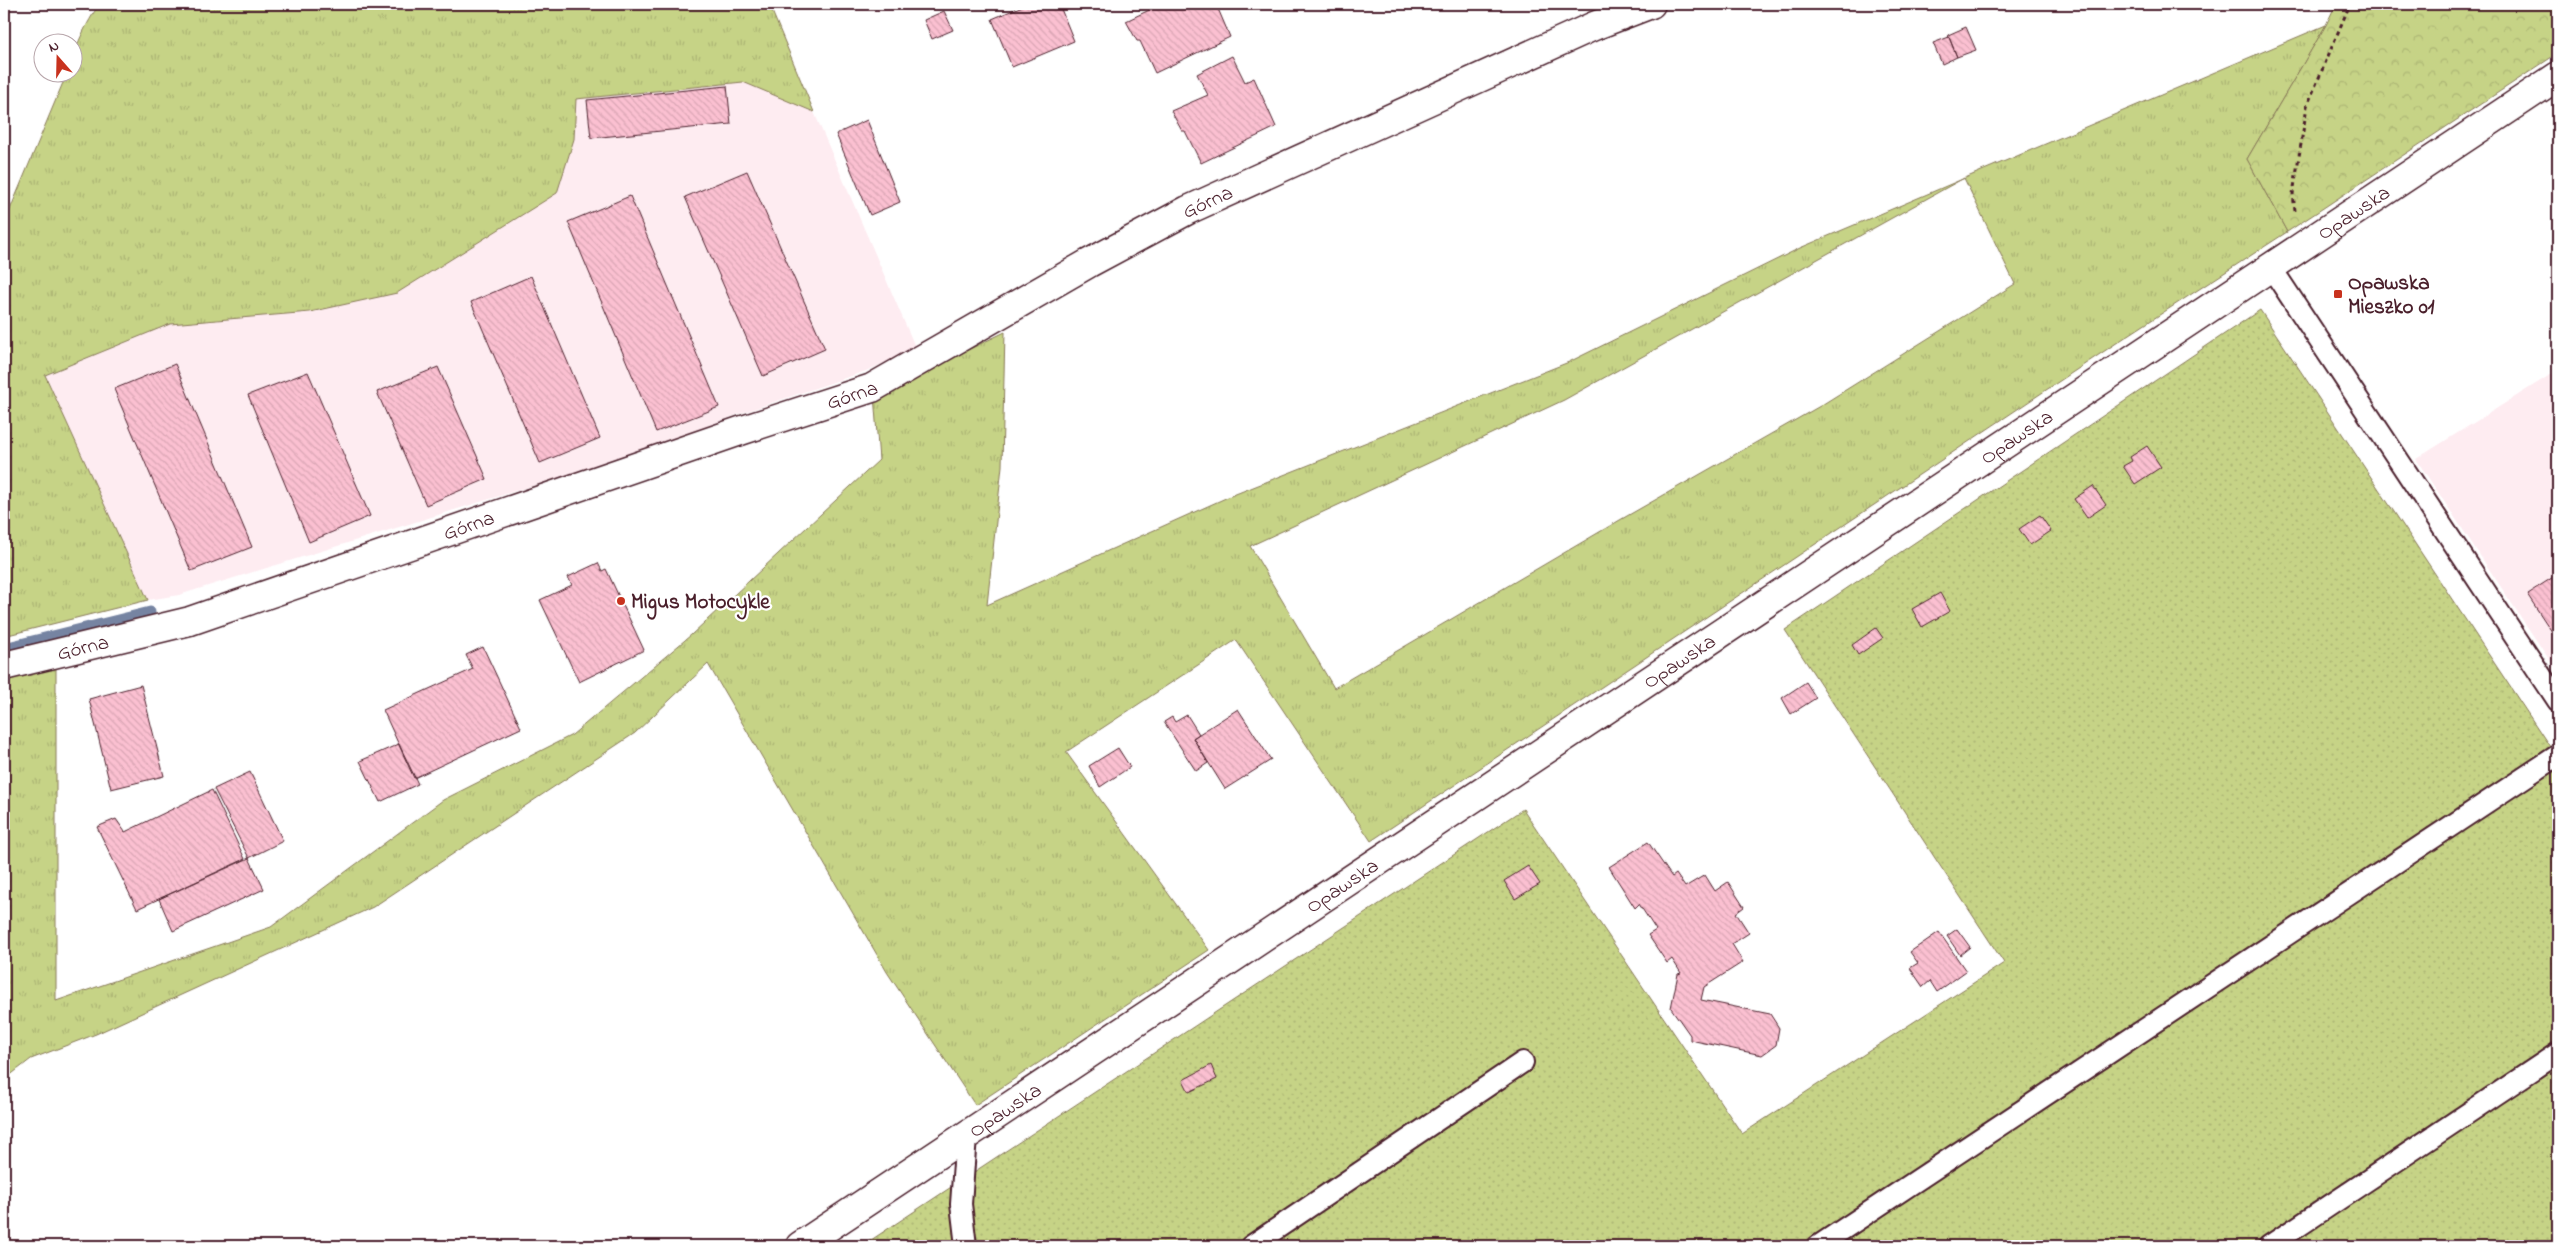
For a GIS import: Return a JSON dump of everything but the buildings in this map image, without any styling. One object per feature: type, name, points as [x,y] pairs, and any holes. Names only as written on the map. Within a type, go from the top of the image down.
[{"type":"main road","name":"Górna","points":[[4,666],[190,621],[743,430],[872,388],[1089,262],[1188,210],[1594,26],[1651,4]]},
{"type":"main road","name":"Opawska","points":[[800,1246],[2558,76]]},
{"type":"lane","points":[[2270,266],[2558,701]]},
{"type":"lane","points":[[1818,1246],[2558,755]]},
{"type":"lane","points":[[2269,1246],[2558,1053]]},
{"type":"lane","points":[[1251,1246],[1523,1062]]},
{"type":"lane","points":[[966,1136],[961,1204],[966,1246]]},
{"type":"path","points":[[2299,247],[2293,194],[2307,106],[2350,4]]},
{"type":"shaded area","points":[[743,82],[814,112],[916,349],[866,371],[739,414],[629,456],[179,595],[148,600],[45,375],[170,324],[310,312],[574,139],[575,99]]},
{"type":"shaded area","points":[[2558,370],[2558,673],[2416,459]]},
{"type":"green space","points":[[99,4],[769,4],[814,112],[743,82],[576,99],[574,139],[557,193],[397,293],[310,312],[170,324],[45,375],[148,600],[4,636],[4,224],[63,82],[82,82],[82,34]]},
{"type":"green space","points":[[2336,4],[2558,4],[2558,53],[2287,232],[2247,159],[2326,25]]},
{"type":"green space","points":[[2326,25],[2247,159],[2287,232],[2127,336],[1371,841],[1236,640],[1066,752],[1209,950],[975,1105],[887,972],[708,664],[635,733],[373,907],[96,1034],[31,1059],[4,1080],[4,680],[56,665],[56,1001],[271,927],[443,800],[572,735],[691,635],[879,460],[874,395],[1005,332],[1002,466],[987,605],[1228,497],[1569,362],[1800,248],[1960,180],[1564,400],[1250,546],[1334,688],[1620,520],[1820,406],[2015,284],[1964,178]]},
{"type":"green space","points":[[2260,310],[2558,759],[2558,1246],[862,1246],[1523,809],[1742,1134],[2004,963],[1785,630]]},
{"type":"waterway","points":[[4,648],[150,612]]},
{"type":"place","name":"Opawska Mieszko 01","points":[[2338,294]]},
{"type":"place","name":"Migus Motocykle","points":[[621,601]]}]
